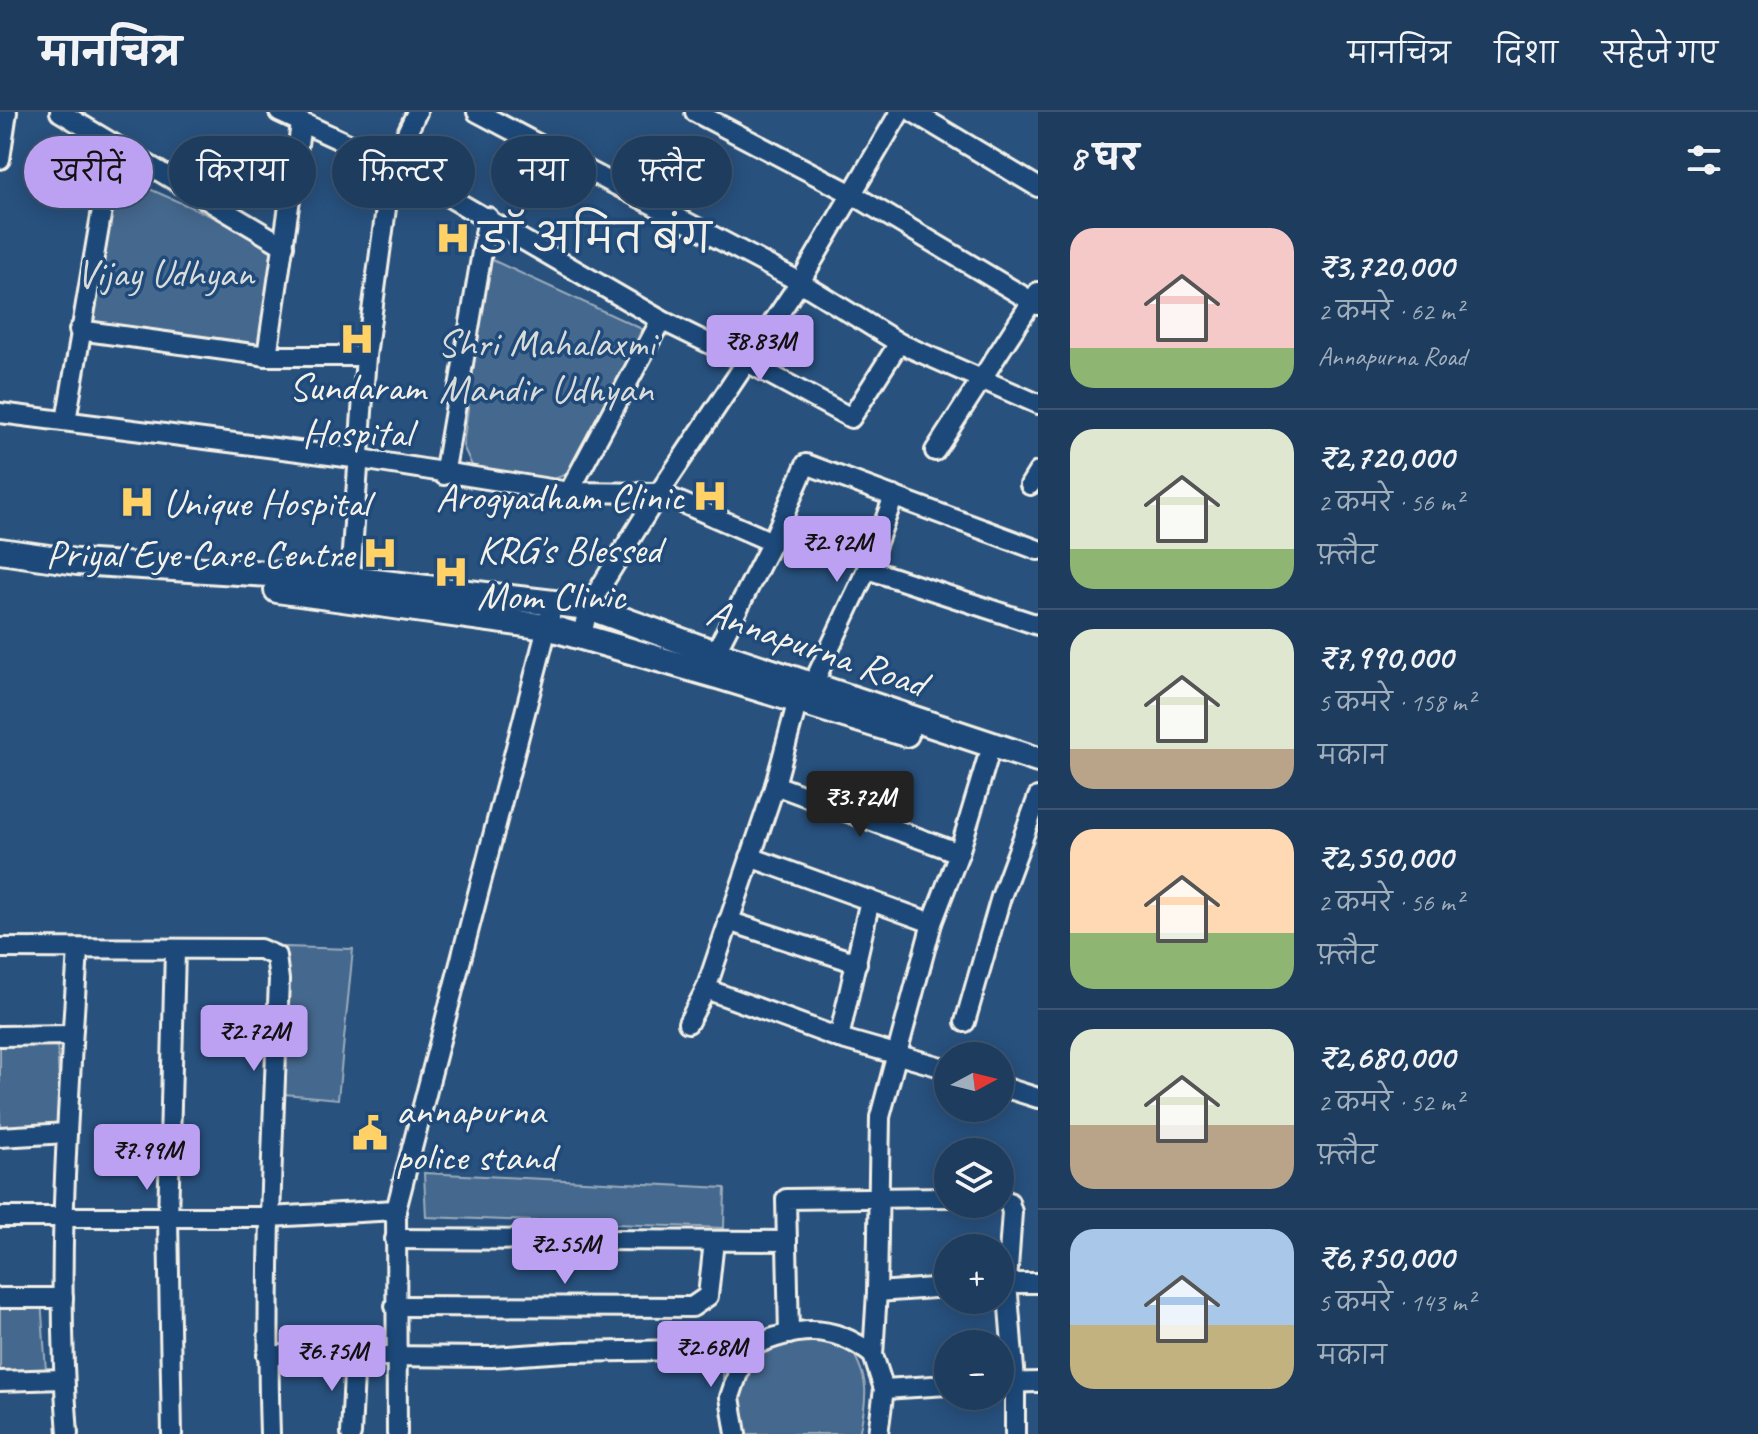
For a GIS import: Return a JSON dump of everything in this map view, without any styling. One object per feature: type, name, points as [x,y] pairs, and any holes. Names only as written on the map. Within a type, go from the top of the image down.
[{"type":"main road","name":"Annapurna Road","points":[[0,551],[77,562],[350,579],[588,607],[715,653],[805,693],[987,760],[1038,775]]},
{"type":"main road","name":"Annapurna Road","points":[[0,565],[332,595],[547,627],[805,693],[1038,760]]},
{"type":"street","points":[[0,159],[7,112]]},
{"type":"street","points":[[60,112],[99,136]]},
{"type":"street","points":[[279,112],[332,138]]},
{"type":"street","points":[[405,136],[417,112]]},
{"type":"street","points":[[477,112],[800,282],[899,343],[1038,404]]},
{"type":"street","points":[[695,112],[852,194],[1036,300],[935,451]]},
{"type":"street","points":[[582,637],[588,607],[659,493],[749,363],[900,112]]},
{"type":"street","points":[[913,112],[1038,187]]},
{"type":"street","points":[[267,356],[301,124]]},
{"type":"street","points":[[153,169],[284,246]]},
{"type":"street","points":[[66,421],[101,208]]},
{"type":"street","points":[[350,579],[366,356],[386,208]]},
{"type":"street","points":[[472,208],[661,320],[851,418],[899,343]]},
{"type":"street","points":[[444,475],[488,217]]},
{"type":"street","points":[[569,492],[661,320]]},
{"type":"street","points":[[79,330],[267,356],[366,356]]},
{"type":"street","points":[[0,413],[361,459],[444,475],[569,492],[659,493],[772,542]]},
{"type":"street","points":[[715,653],[772,542],[806,464],[1038,550]]},
{"type":"street","points":[[688,1023],[706,989],[805,693],[867,569],[894,496]]},
{"type":"street","points":[[867,569],[1038,625]]},
{"type":"street","points":[[397,1434],[396,1210],[553,602]]},
{"type":"street","points":[[878,1434],[884,1389],[873,1355],[880,1117],[932,923],[959,853],[987,760]]},
{"type":"street","points":[[775,785],[959,853]]},
{"type":"street","points":[[965,1022],[1001,897],[1038,797]]},
{"type":"street","points":[[750,857],[932,923]]},
{"type":"street","points":[[839,1038],[870,900]]},
{"type":"street","points":[[728,921],[857,963]]},
{"type":"street","points":[[0,948],[260,949],[276,956],[279,980],[269,1217],[267,1355],[270,1434]]},
{"type":"street","points":[[68,1434],[63,1379],[63,1298],[67,1133],[78,950]]},
{"type":"street","points":[[172,1434],[168,1219],[175,950]]},
{"type":"street","points":[[706,989],[839,1038],[934,1065]]},
{"type":"street","points":[[0,1036],[72,1035]]},
{"type":"street","points":[[1014,1090],[1038,1098]]},
{"type":"street","points":[[0,1137],[67,1133]]},
{"type":"street","points":[[789,1334],[786,1199],[934,1197]]},
{"type":"street","points":[[0,1217],[168,1219],[396,1210]]},
{"type":"street","points":[[395,1239],[787,1241]]},
{"type":"street","points":[[395,1306],[692,1307],[708,1296],[714,1241]]},
{"type":"street","points":[[1014,1282],[1038,1283]]},
{"type":"street","points":[[877,1292],[934,1288]]},
{"type":"street","points":[[0,1298],[63,1298]]},
{"type":"street","points":[[267,1355],[492,1357],[566,1352],[746,1349],[789,1334],[816,1329],[853,1339],[873,1355]]},
{"type":"street","points":[[736,1434],[730,1397],[746,1349]]},
{"type":"street","points":[[351,1434],[355,1355]]},
{"type":"street","points":[[0,1381],[63,1379]]},
{"type":"street","points":[[1014,1383],[1038,1382]]},
{"type":"street","points":[[884,1389],[934,1386]]},
{"type":"street","points":[[1012,1410],[1015,1434]]},
{"type":"green space","name":"Vijay Udhyan","points":[[153,190],[169,198],[169,208],[192,208],[276,245],[264,356],[79,330],[102,208],[153,208]]},
{"type":"green space","name":"Shri Mahalaxmi Mandir Udhyan","points":[[488,258],[642,329],[578,470],[540,484],[474,470],[463,446]]},
{"type":"green space","points":[[285,947],[353,949],[338,1099],[284,1094],[270,1078]]},
{"type":"green space","points":[[0,1039],[57,1039],[61,1129],[0,1130]]},
{"type":"green space","points":[[424,1173],[725,1188],[724,1228],[426,1217]]},
{"type":"green space","points":[[41,1299],[46,1371],[0,1373],[0,1308]]},
{"type":"green space","points":[[774,1331],[847,1343],[860,1366],[865,1387],[859,1434],[732,1434],[724,1399],[725,1363],[741,1341]]},
{"type":"place","name":"डॉ अमित बंग","points":[[453,238]]},
{"type":"place","name":"Sundaram Hospital","points":[[357,339]]},
{"type":"place","name":"Arogyadham Clinic","points":[[710,496]]},
{"type":"place","name":"Unique Hospital","points":[[137,502]]},
{"type":"place","name":"Priyal Eye Care Centre","points":[[380,553]]},
{"type":"place","name":"KRG's Blessed Mom Clinic","points":[[451,572]]},
{"type":"place","name":"annapurna police stand","points":[[370,1133]]}]
